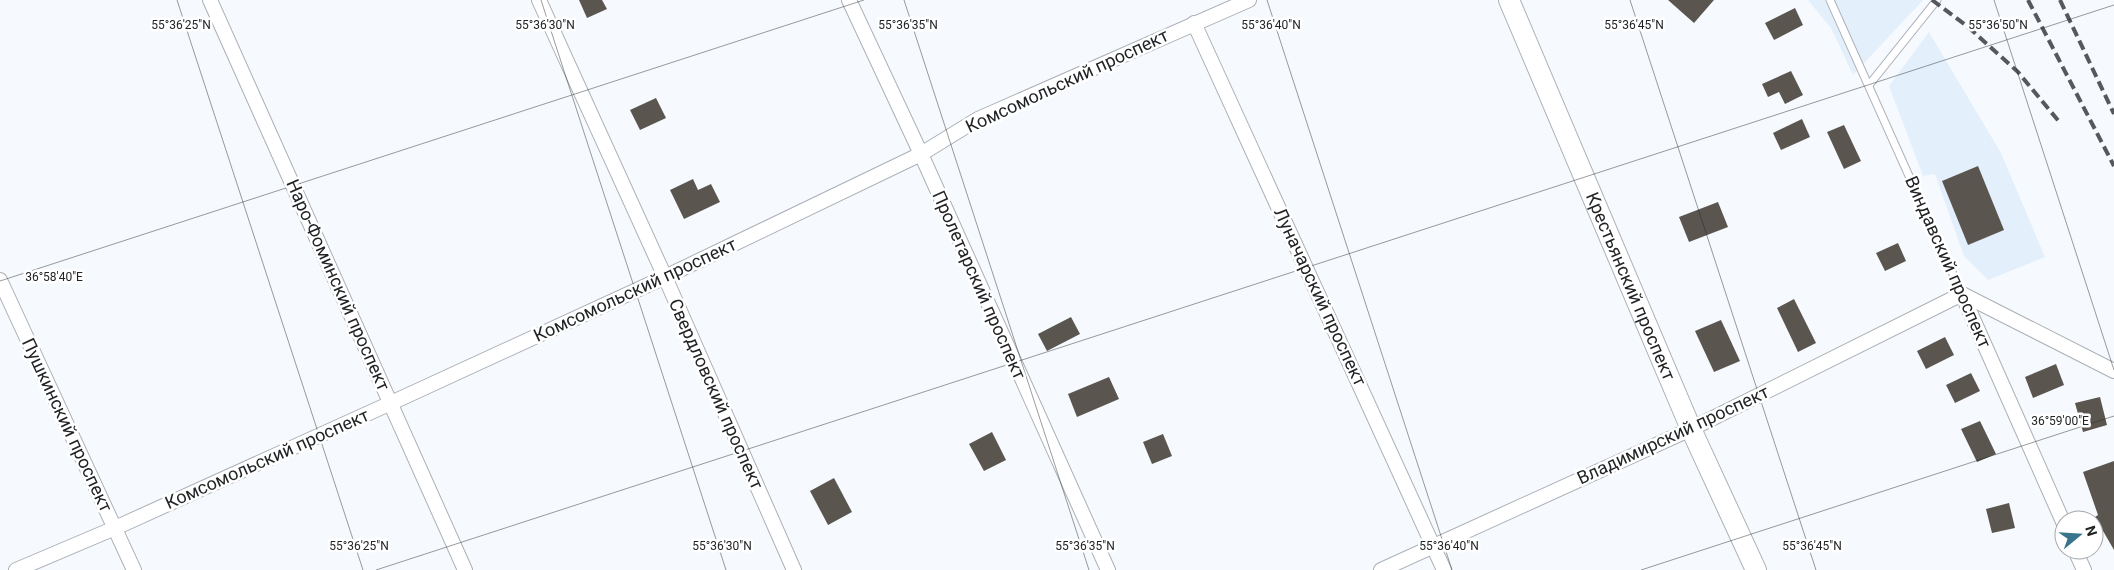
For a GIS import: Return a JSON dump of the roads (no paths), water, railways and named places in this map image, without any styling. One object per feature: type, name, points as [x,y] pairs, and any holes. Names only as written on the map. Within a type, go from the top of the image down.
[{"type":"street","name":"Наро-Фоминский проспект","points":[[210,0],[465,570]]},
{"type":"street","name":"Свердловский проспект","points":[[539,0],[665,277],[794,570]]},
{"type":"street","name":"Пролетарский проспект","points":[[849,0],[921,154],[1108,570]]},
{"type":"street","name":"Комсомольский проспект","points":[[16,570],[114,528],[391,403],[665,277],[921,154],[978,119],[1249,0]]},
{"type":"street","name":"Крестьянский проспект","points":[[1509,0],[1691,429],[1756,570]]},
{"type":"street","name":"Луначарский проспект","points":[[1194,23],[1444,570]]},
{"type":"street","name":"Пушкинский проспект","points":[[0,280],[134,570]]},
{"type":"street","name":"Владимирский проспект","points":[[1381,570],[1691,429],[1962,294]]},
{"type":"street","points":[[1962,294],[2114,371]]},
{"type":"street","name":"Виндавский проспект","points":[[1962,294],[2058,510]]},
{"type":"lane","name":"Виндавский проспект","points":[[1830,0],[1962,294]]},
{"type":"lane","points":[[1869,85],[1938,0]]},
{"type":"railway","points":[[1932,0],[1967,26],[2018,72],[2061,124]]},
{"type":"railway","points":[[2028,0],[2114,166]]},
{"type":"railway","points":[[2060,0],[2114,114]]}]
